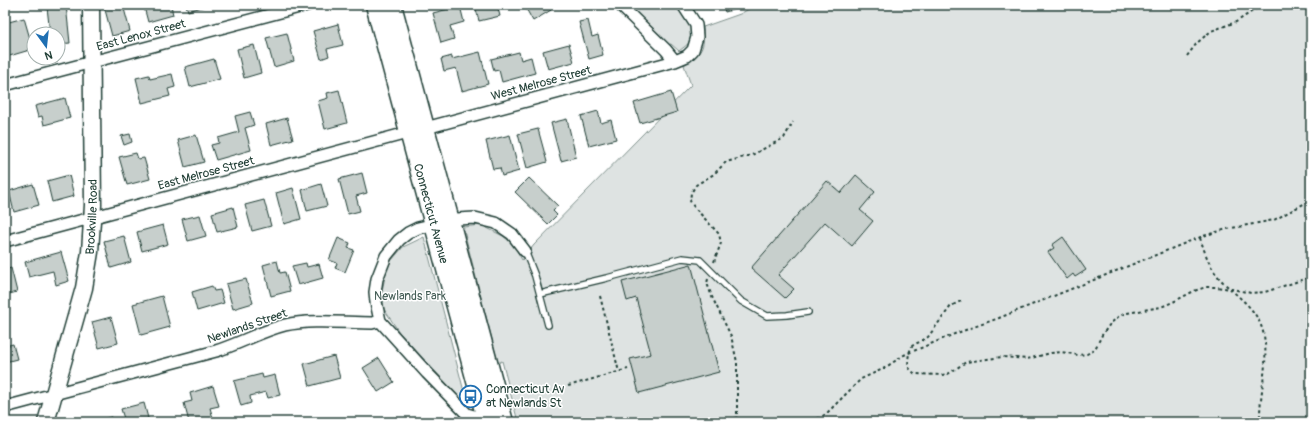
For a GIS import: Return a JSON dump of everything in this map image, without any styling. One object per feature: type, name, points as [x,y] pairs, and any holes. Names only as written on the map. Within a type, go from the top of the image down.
[{"type":"main road","name":"Brookville Road","points":[[46,422],[84,288],[90,252],[93,218],[91,5]]},
{"type":"main road","name":"Connecticut Avenue","points":[[375,5],[416,130],[492,421]]},
{"type":"main road","name":"Connecticut Avenue","points":[[392,5],[416,130]]},
{"type":"street","name":"East Lenox Street","points":[[5,85],[307,5]]},
{"type":"street","points":[[620,5],[666,50],[675,61]]},
{"type":"street","name":"West Melrose Street","points":[[416,130],[675,61],[687,56],[693,50],[698,32],[696,24],[683,5]]},
{"type":"street","name":"East Melrose Street","points":[[5,241],[416,130]]},
{"type":"street","points":[[492,421],[474,417],[464,411],[380,321],[377,311],[375,292],[377,280],[386,256],[408,233],[418,228],[460,218],[475,218],[496,223],[512,234],[525,251]]},
{"type":"street","name":"Newlands Street","points":[[5,407],[216,351],[274,328],[286,325],[310,322],[372,323],[380,321]]},
{"type":"lane","points":[[525,251],[535,276],[548,325]]},
{"type":"lane","points":[[540,294],[608,278],[682,258],[700,260],[741,301],[767,316],[808,312]]},
{"type":"path","points":[[1187,56],[1196,43],[1211,31],[1236,22],[1262,5]]},
{"type":"path","points":[[736,422],[737,362],[731,336],[707,284],[710,270],[721,243],[719,234],[694,207],[690,200],[691,193],[696,185],[714,174],[726,162],[752,155],[784,138],[793,122]]},
{"type":"path","points":[[812,422],[826,414],[861,379],[883,369],[909,353],[1200,238],[1227,229],[1274,220],[1311,200]]},
{"type":"path","points":[[1200,238],[1210,265],[1217,275],[1246,302],[1258,320],[1264,336],[1265,361],[1260,422]]},
{"type":"path","points":[[961,302],[951,306],[928,337],[912,346],[908,361],[909,368],[915,374],[948,374],[966,362],[1002,357],[1027,360],[1051,353],[1061,352],[1078,355],[1087,354],[1095,350],[1102,335],[1110,324],[1119,316],[1127,313],[1161,307],[1194,291],[1206,287],[1232,289],[1251,293],[1265,292],[1311,277]]},
{"type":"path","points":[[600,296],[619,372]]},
{"type":"path","points":[[568,386],[628,369]]},
{"type":"green space","points":[[628,5],[677,5],[689,21],[695,39],[690,40],[688,44],[679,51],[671,44],[667,45],[660,35]]},
{"type":"green space","points":[[756,5],[1311,5],[1311,422],[518,422],[502,361],[498,363],[463,227],[481,225],[503,236],[514,245],[522,260],[534,245],[691,85],[684,65],[695,57],[703,46],[703,27],[740,14]]},
{"type":"green space","name":"Newlands Park","points":[[424,237],[468,407],[399,332],[384,309],[382,291],[386,272],[391,261],[403,247]]},
{"type":"building","points":[[66,5],[70,43],[66,43],[66,26],[49,26],[47,7]]},
{"type":"building","points":[[123,5],[130,31],[112,36],[104,6]]},
{"type":"building","points":[[151,5],[171,5],[173,15],[148,22],[144,7]]},
{"type":"building","points":[[186,5],[209,5],[188,11]]},
{"type":"building","points":[[475,5],[497,5],[500,16],[479,21]]},
{"type":"building","points":[[524,5],[548,5],[551,10],[533,21]]},
{"type":"building","points":[[723,5],[739,5],[739,8],[725,12]]},
{"type":"building","points":[[460,6],[464,22],[450,26],[454,39],[441,43],[433,13]]},
{"type":"building","points":[[24,18],[26,26],[26,51],[6,57],[5,23]]},
{"type":"building","points":[[588,20],[592,37],[598,35],[603,55],[589,59],[579,22]]},
{"type":"building","points":[[338,24],[343,45],[327,49],[329,56],[321,59],[313,31]]},
{"type":"building","points":[[287,33],[294,61],[274,67],[266,38]]},
{"type":"building","points":[[569,44],[574,62],[548,69],[543,51]]},
{"type":"building","points":[[254,45],[261,73],[244,78],[237,49]]},
{"type":"building","points":[[480,52],[488,84],[462,91],[456,68],[444,71],[441,59],[452,56],[452,59]]},
{"type":"building","points":[[519,52],[521,60],[531,57],[535,73],[502,82],[499,70],[494,71],[491,59]]},
{"type":"building","points":[[214,59],[220,79],[190,87],[185,67]]},
{"type":"building","points":[[172,74],[175,87],[168,89],[170,96],[142,103],[136,78],[149,75],[150,79]]},
{"type":"building","points":[[339,90],[347,123],[325,129],[318,101],[328,98],[327,93]]},
{"type":"building","points":[[671,92],[677,112],[640,123],[634,103]]},
{"type":"building","points":[[65,98],[70,118],[44,125],[42,116],[38,117],[35,106]]},
{"type":"building","points":[[598,111],[601,123],[611,120],[616,139],[589,146],[581,116]]},
{"type":"building","points":[[250,112],[254,125],[245,128],[251,150],[216,160],[211,145],[219,143],[218,138],[239,132],[235,116]]},
{"type":"building","points":[[287,118],[293,139],[271,145],[266,124]]},
{"type":"building","points":[[567,119],[576,157],[561,161],[551,123]]},
{"type":"building","points":[[538,129],[547,162],[527,168],[518,134]]},
{"type":"building","points":[[130,134],[132,142],[124,145],[121,136]]},
{"type":"building","points":[[196,135],[204,162],[185,167],[178,140]]},
{"type":"building","points":[[510,135],[519,171],[502,176],[500,168],[493,169],[486,141]]},
{"type":"building","points":[[136,153],[138,159],[144,158],[150,179],[127,185],[119,157]]},
{"type":"building","points":[[362,173],[367,193],[356,196],[360,211],[348,214],[339,179]]},
{"type":"building","points":[[69,175],[74,196],[52,202],[47,181]]},
{"type":"building","points":[[856,175],[875,192],[860,210],[873,221],[852,246],[825,222],[778,275],[794,289],[785,298],[751,268],[827,181],[841,193]]},
{"type":"building","points":[[529,178],[558,206],[553,211],[557,215],[548,224],[515,192]]},
{"type":"building","points":[[33,184],[39,205],[14,212],[9,191]]},
{"type":"building","points":[[321,184],[327,206],[307,211],[302,190]]},
{"type":"building","points":[[293,188],[301,219],[284,224],[276,193]]},
{"type":"building","points":[[264,200],[271,226],[252,231],[245,205]]},
{"type":"building","points":[[233,207],[238,227],[217,232],[212,213]]},
{"type":"building","points":[[200,215],[206,236],[188,241],[182,219]]},
{"type":"building","points":[[163,225],[168,244],[142,251],[137,232]]},
{"type":"building","points":[[124,236],[131,262],[111,268],[104,241]]},
{"type":"building","points":[[1063,237],[1086,270],[1075,277],[1073,274],[1067,279],[1048,252],[1054,248],[1052,245]]},
{"type":"building","points":[[338,238],[350,243],[348,248],[354,250],[345,272],[335,268],[337,263],[329,260]]},
{"type":"building","points":[[61,252],[69,281],[56,285],[53,271],[29,277],[25,262]]},
{"type":"building","points":[[277,261],[280,273],[285,272],[290,291],[271,296],[263,265]]},
{"type":"building","points":[[306,263],[307,267],[319,264],[323,278],[298,285],[292,266]]},
{"type":"building","points":[[691,264],[719,372],[639,393],[630,359],[651,354],[636,298],[627,301],[622,282]]},
{"type":"building","points":[[11,268],[17,292],[5,295],[5,270]]},
{"type":"building","points":[[246,279],[253,303],[233,309],[226,284]]},
{"type":"building","points":[[212,286],[214,291],[220,290],[224,303],[197,311],[192,292]]},
{"type":"building","points":[[162,296],[170,327],[141,335],[133,304]]},
{"type":"building","points":[[111,317],[118,343],[99,348],[92,322]]},
{"type":"building","points":[[13,344],[17,359],[5,362],[5,346]]},
{"type":"building","points":[[334,356],[340,378],[310,386],[304,364]]},
{"type":"building","points":[[379,358],[394,382],[378,392],[363,368]]},
{"type":"building","points":[[262,374],[263,378],[275,375],[280,395],[268,398],[266,392],[250,396],[251,403],[241,406],[234,381]]},
{"type":"building","points":[[213,386],[219,406],[210,408],[213,418],[199,422],[189,422],[184,403],[192,401],[190,393]]},
{"type":"building","points":[[144,403],[149,422],[125,422],[121,409]]},
{"type":"building","points":[[111,417],[112,422],[93,422]]},
{"type":"building","points":[[422,417],[424,422],[402,422]]},
{"type":"building","points":[[232,418],[233,422],[216,422]]},
{"type":"place","name":"Connecticut Av at Newlands St","points":[[471,396]]}]
